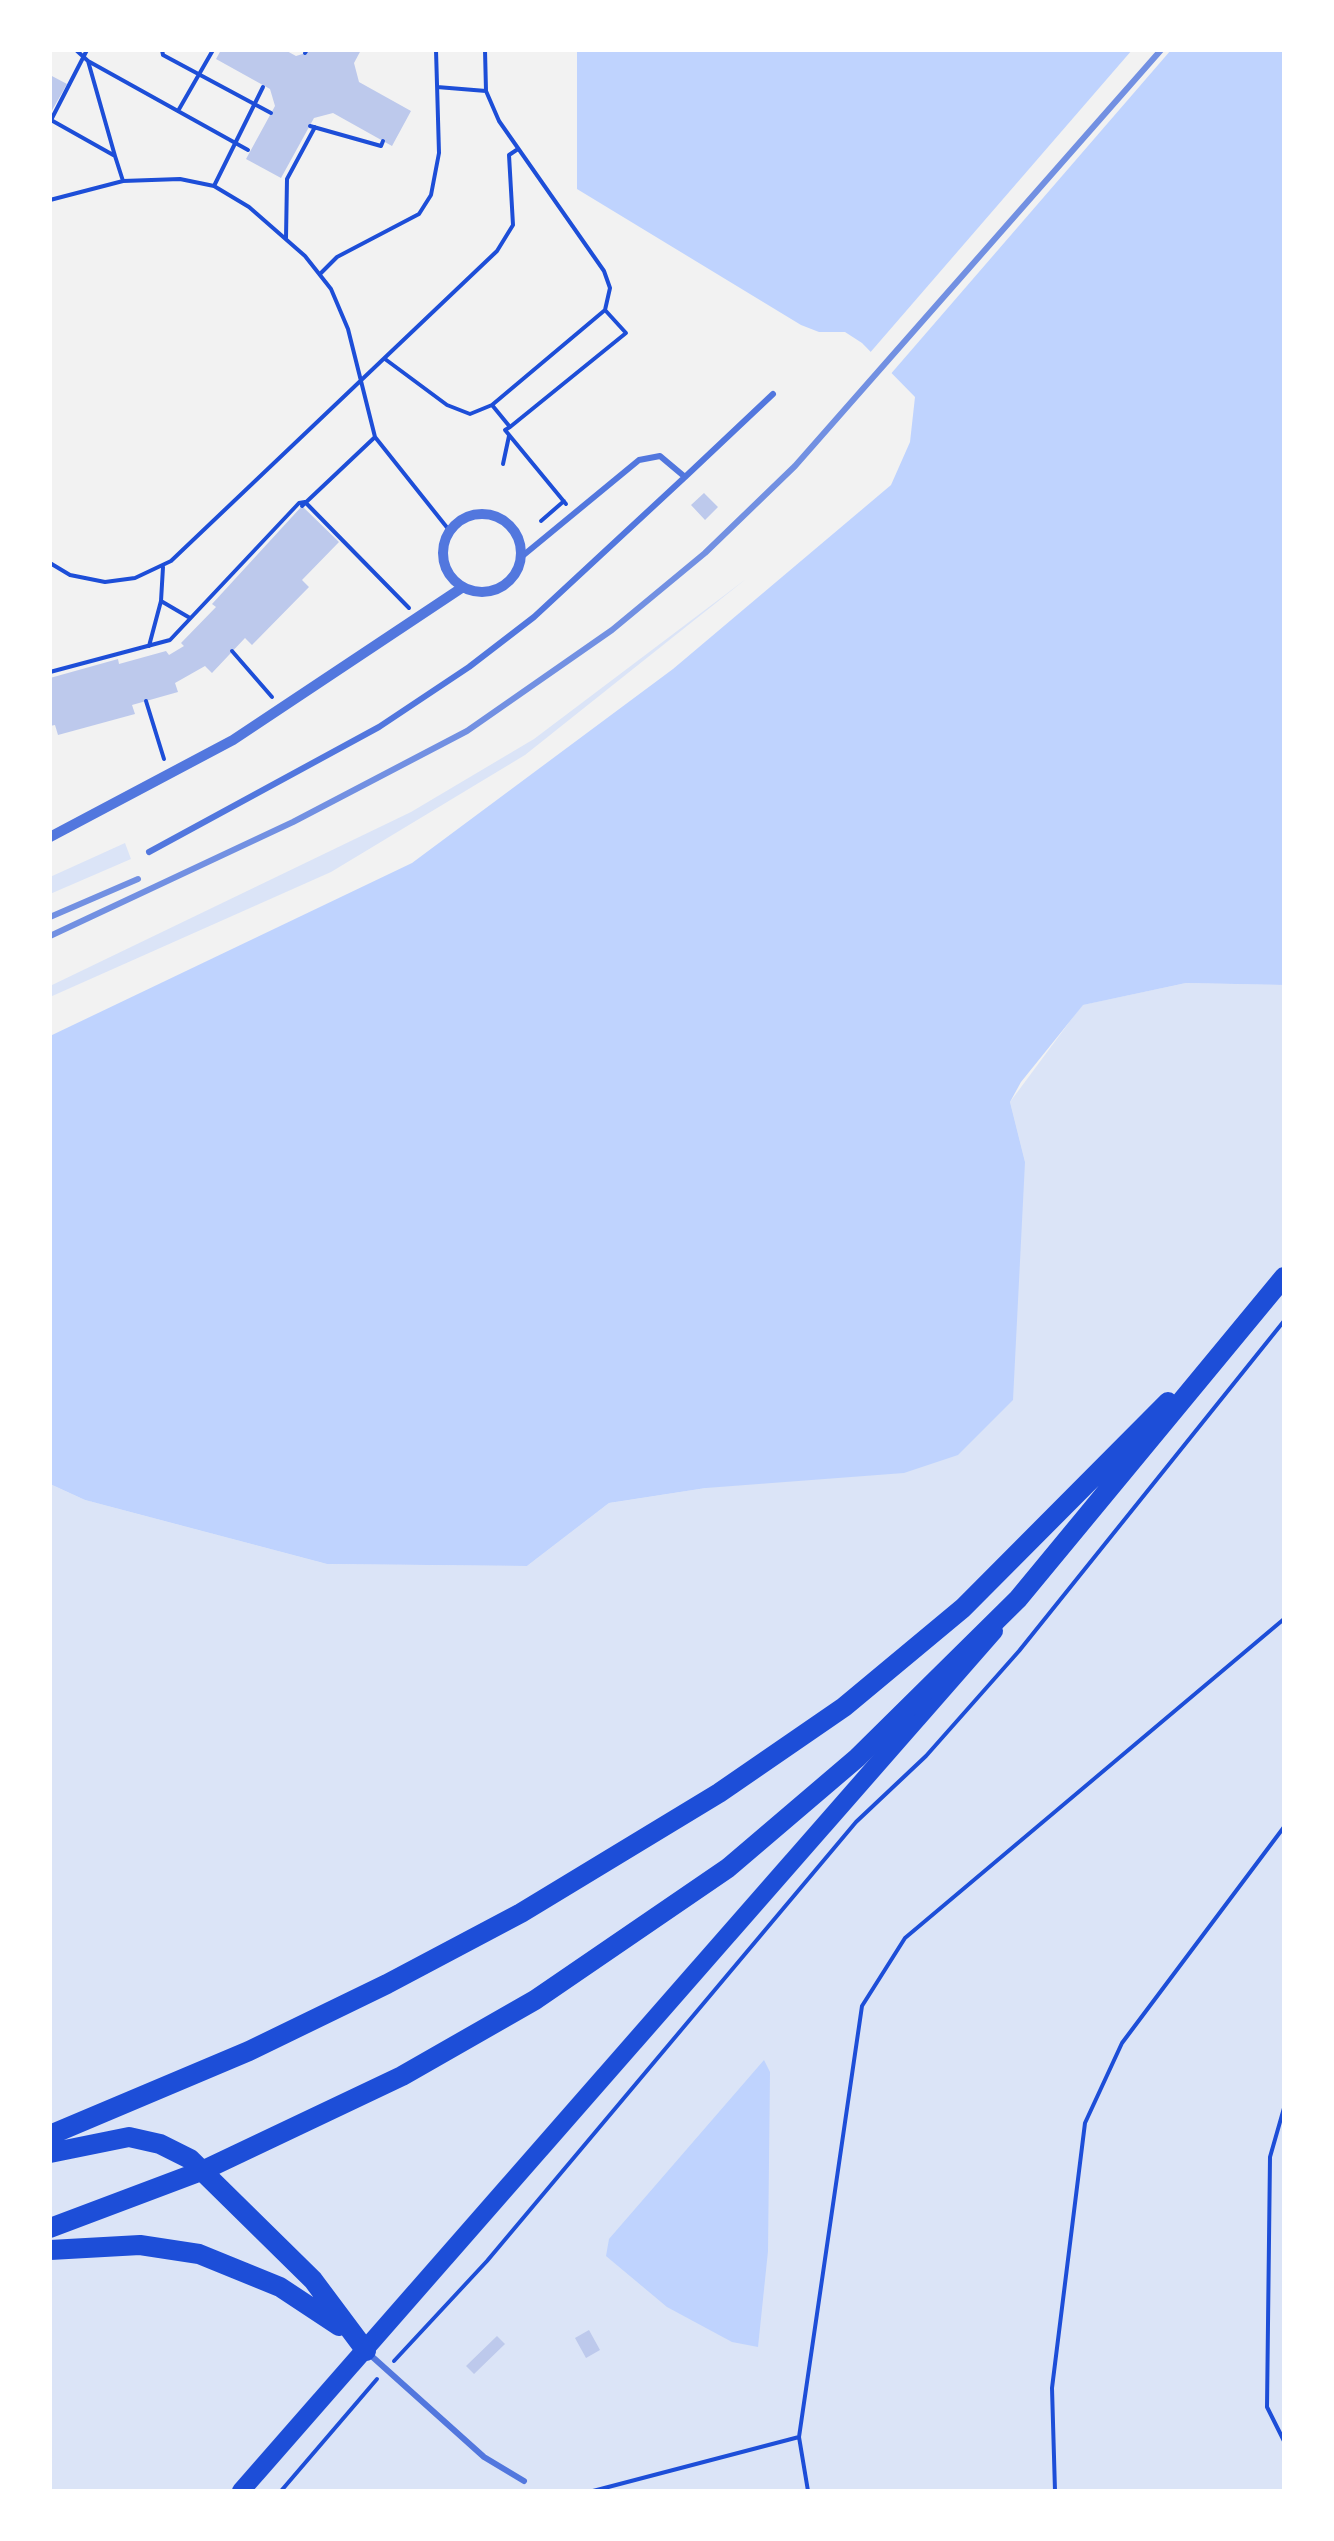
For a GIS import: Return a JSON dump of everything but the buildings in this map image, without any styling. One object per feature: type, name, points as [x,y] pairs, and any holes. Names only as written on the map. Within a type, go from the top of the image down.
[{"type":"main road","points":[[50,2135],[249,2051],[404,1976],[537,1903],[735,1782],[844,1706],[963,1608],[1209,1363],[1284,1277]]},
{"type":"main road","points":[[241,2491],[607,2070],[976,1656],[1018,1598],[1143,1452],[1209,1363]]},
{"type":"main road","points":[[50,2228],[204,2170],[402,2076],[535,2000],[664,1914],[813,1798],[1018,1598]]},
{"type":"main road","points":[[50,2153],[129,2137],[160,2144],[204,2170],[312,2280],[366,2351]]},
{"type":"main road","points":[[50,2250],[140,2245],[199,2254],[293,2294],[366,2351]]},
{"type":"street","points":[[466,517],[497,517],[514,530],[520,558],[515,574],[497,589],[474,591],[463,587],[443,562],[450,530],[466,517]]},
{"type":"street","points":[[50,838],[170,776],[283,710],[463,587]]},
{"type":"lane","points":[[149,852],[378,727],[469,667],[534,617],[772,394]]},
{"type":"lane","points":[[520,558],[631,465],[650,456],[666,459],[685,477]]},
{"type":"lane","points":[[366,2351],[484,2457],[524,2481]]},
{"type":"path","points":[[76,50],[85,59],[248,150]]},
{"type":"path","points":[[87,50],[50,121],[116,156]]},
{"type":"path","points":[[162,50],[163,55],[270,113]]},
{"type":"path","points":[[178,111],[212,50]]},
{"type":"path","points":[[320,274],[337,258],[419,214],[431,194],[438,174],[436,50]]},
{"type":"path","points":[[383,358],[447,404],[470,414],[492,404],[606,310],[610,288],[604,272],[518,149],[486,91],[485,50]]},
{"type":"path","points":[[85,59],[123,181]]},
{"type":"path","points":[[437,86],[486,91]]},
{"type":"path","points":[[214,186],[263,87]]},
{"type":"path","points":[[286,238],[286,174],[312,126],[381,146],[383,141]]},
{"type":"path","points":[[50,562],[70,575],[104,582],[135,578],[164,564],[509,236],[515,202],[509,155],[518,149]]},
{"type":"path","points":[[50,200],[123,181],[180,179],[214,186],[249,207],[320,274],[342,316],[376,437],[450,530]]},
{"type":"path","points":[[574,513],[505,430],[626,333],[606,310]]},
{"type":"path","points":[[492,404],[510,427]]},
{"type":"path","points":[[503,464],[509,436]]},
{"type":"path","points":[[304,504],[376,437]]},
{"type":"path","points":[[50,672],[170,640],[299,503],[420,618]]},
{"type":"path","points":[[149,646],[161,600],[164,564]]},
{"type":"path","points":[[161,600],[190,618]]},
{"type":"path","points":[[232,651],[283,710]]},
{"type":"path","points":[[146,701],[170,776]]},
{"type":"path","points":[[282,2491],[487,2261],[856,1822],[926,1756],[1019,1651],[1284,1321]]},
{"type":"path","points":[[808,2491],[799,2437],[862,2006],[906,1938],[1284,1619]]},
{"type":"path","points":[[1055,2491],[1052,2388],[1085,2124],[1122,2043],[1284,1826]]},
{"type":"path","points":[[1284,2108],[1270,2157],[1266,2407],[1284,2441]]},
{"type":"path","points":[[592,2491],[799,2437]]},
{"type":"shaded area","points":[[746,579],[525,755],[331,872],[50,997],[50,986],[411,812],[534,739]]},
{"type":"shaded area","points":[[125,843],[131,859],[50,894],[50,877]]},
{"type":"shaded area","points":[[1186,983],[1284,985],[1284,2491],[50,2491],[50,1484],[85,1500],[327,1564],[527,1566],[609,1503],[706,1488],[1025,1162],[1010,1102],[1082,1005]]},
{"type":"water","points":[[577,50],[1284,50],[1284,985],[1186,983],[1083,1005],[1021,1082],[1010,1102],[1025,1162],[1013,1400],[958,1455],[904,1473],[706,1488],[609,1503],[527,1566],[327,1564],[85,1500],[50,1484],[50,1036],[412,863],[673,669],[891,485],[910,442],[915,397],[862,343],[845,332],[819,332],[801,325],[577,189]]},
{"type":"water","points":[[764,2060],[770,2072],[768,2251],[758,2347],[732,2342],[667,2307],[606,2256],[609,2239]]},
{"type":"pier","points":[[1132,50],[1171,50],[889,376],[868,355]]},
{"type":"railway","points":[[50,936],[293,822],[467,731],[612,630],[705,553],[795,466],[1161,50]]},
{"type":"railway","points":[[50,917],[138,879]]}]
